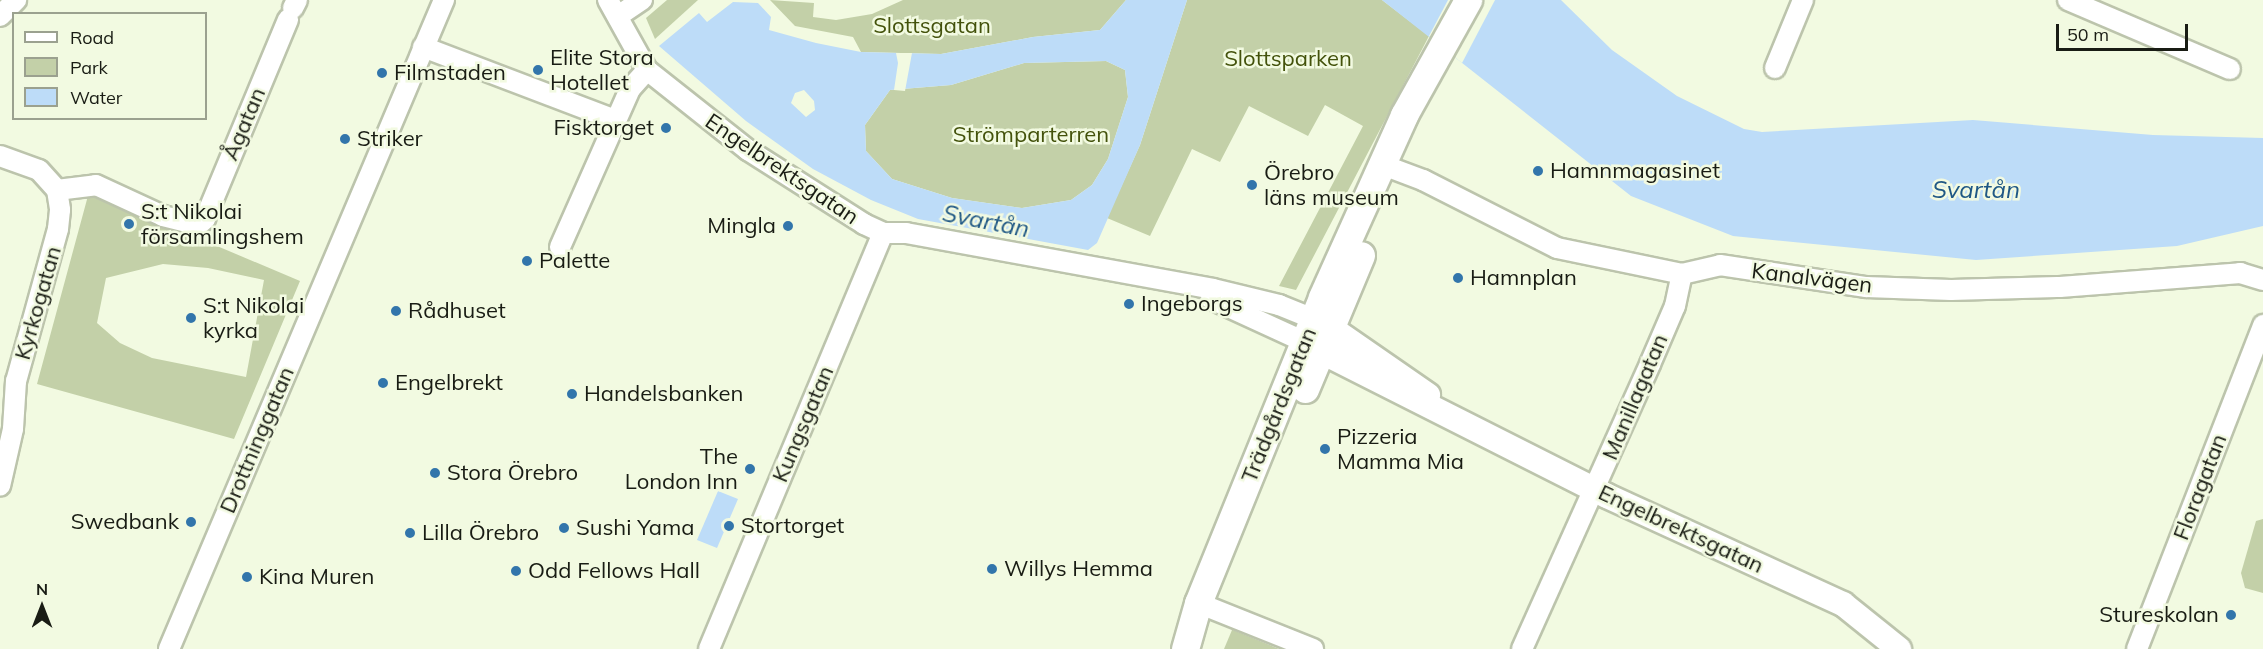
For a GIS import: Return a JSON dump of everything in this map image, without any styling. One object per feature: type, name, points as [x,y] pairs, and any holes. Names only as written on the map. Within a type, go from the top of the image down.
[{"type":"main road","name":"Trädgårdsgatan","points":[[1185,649],[1390,168],[1404,115],[1468,0]]},
{"type":"main road","name":"Trädgårdsgatan","points":[[1193,649],[1205,606]]},
{"type":"street","points":[[0,16],[16,0]]},
{"type":"street","name":"Drottninggatan","points":[[170,649],[444,0]]},
{"type":"street","points":[[1775,68],[1803,0]]},
{"type":"street","points":[[2068,0],[2230,69]]},
{"type":"street","points":[[560,247],[630,89],[647,70],[613,8],[640,1]]},
{"type":"street","name":"Ågatan","points":[[57,190],[96,185],[163,216],[198,225],[204,219],[293,9]]},
{"type":"street","points":[[423,47],[615,120]]},
{"type":"street","name":"Engelbrektsgatan","points":[[647,70],[748,150],[826,202],[883,233],[906,233],[1178,286],[1318,335],[1455,422],[1843,604],[1899,649]]},
{"type":"street","points":[[0,156],[39,170],[57,190]]},
{"type":"street","name":"Kanalvägen","points":[[1390,168],[1541,241],[1682,274],[1720,266],[1866,287],[1951,290],[2060,286],[2222,273],[2240,273],[2263,280]]},
{"type":"street","name":"Kyrkogatan","points":[[0,486],[14,429],[8,379],[58,229],[57,190]]},
{"type":"street","name":"Kungsgatan","points":[[709,649],[883,233]]},
{"type":"street","name":"Manillagatan","points":[[1522,649],[1675,306],[1682,274]]},
{"type":"street","name":"Floragatan","points":[[2138,649],[2263,325]]},
{"type":"street","points":[[1205,606],[1313,649]]},
{"type":"green space","points":[[667,0],[698,0],[655,39],[646,18]]},
{"type":"green space","name":"Slottsgatan","points":[[770,0],[814,3],[813,17],[836,20],[872,14],[903,0],[1126,0],[1100,30],[1033,37],[941,54],[861,52],[853,37],[795,26]]},
{"type":"green space","name":"Slottsparken","points":[[1187,0],[1382,0],[1429,36],[1296,290],[1279,286],[1363,126],[1325,105],[1308,136],[1249,106],[1220,162],[1192,149],[1150,236],[1107,218],[1140,145]]},
{"type":"green space","name":"Strömparterren","points":[[1106,61],[1125,70],[1128,97],[1108,159],[1092,185],[1071,200],[1022,208],[952,198],[892,179],[866,151],[865,125],[890,90],[951,85],[1024,63]]},
{"type":"green space","points":[[89,192],[300,281],[234,439],[37,384]],"holes":[[[163,264],[208,268],[264,280],[246,377],[152,358],[120,343],[97,323],[106,278]]]},
{"type":"green space","points":[[2263,519],[2263,593],[2245,588],[2241,573],[2256,521]]},
{"type":"green space","points":[[1233,630],[1279,649],[1224,649]]},
{"type":"water","name":"Svartån","points":[[1126,0],[1187,0],[1140,145],[1097,243],[1088,250],[918,219],[871,200],[813,169],[746,121],[659,46],[699,13],[707,22],[733,2],[758,3],[771,17],[769,30],[861,52],[941,54],[1033,37],[1100,30]],"holes":[[[1106,61],[1125,70],[1128,97],[1108,159],[1092,185],[1071,200],[1022,208],[952,198],[892,179],[866,151],[865,125],[890,90],[951,85],[1024,63]],[[804,90],[814,101],[815,110],[806,117],[791,103],[795,93]]]},
{"type":"water","name":"Svartån","points":[[1382,0],[1561,0],[1612,50],[1677,96],[1744,129],[1762,132],[1973,120],[2153,135],[2263,138],[2263,226],[2177,246],[1976,260],[1733,236],[1631,196]]},
{"type":"water","points":[[718,491],[738,499],[717,548],[697,540]]},
{"type":"pier","points":[[1448,0],[1495,0],[1462,63],[1429,36]]},
{"type":"pier","points":[[896,53],[912,53],[905,91],[894,90],[898,63]]},
{"type":"place","name":"Elite Stora Hotellet","points":[[538,70]]},
{"type":"place","name":"Filmstaden","points":[[382,73]]},
{"type":"place","name":"Fisktorget","points":[[666,128]]},
{"type":"place","name":"Striker","points":[[345,139]]},
{"type":"place","name":"Hamnmagasinet","points":[[1538,171]]},
{"type":"place","name":"Örebro läns museum","points":[[1252,185]]},
{"type":"place","name":"S:t Nikolai församlingshem","points":[[129,224]]},
{"type":"place","name":"Mingla","points":[[788,226]]},
{"type":"place","name":"Palette","points":[[527,261]]},
{"type":"place","name":"Hamnplan","points":[[1458,278]]},
{"type":"place","name":"Ingeborgs","points":[[1129,304]]},
{"type":"place","name":"Rådhuset","points":[[396,311]]},
{"type":"place","name":"S:t Nikolai kyrka","points":[[191,318]]},
{"type":"place","name":"Engelbrekt","points":[[383,383]]},
{"type":"place","name":"Handelsbanken","points":[[572,394]]},
{"type":"place","name":"Pizzeria Mamma Mia","points":[[1325,449]]},
{"type":"place","name":"The London Inn","points":[[750,469]]},
{"type":"place","name":"Stora Örebro","points":[[435,473]]},
{"type":"place","name":"Swedbank","points":[[191,522]]},
{"type":"place","name":"Stortorget","points":[[729,526]]},
{"type":"place","name":"Sushi Yama","points":[[564,528]]},
{"type":"place","name":"Lilla Örebro","points":[[410,533]]},
{"type":"place","name":"Willys Hemma","points":[[992,569]]},
{"type":"place","name":"Odd Fellows Hall","points":[[516,571]]},
{"type":"place","name":"Kina Muren","points":[[247,577]]},
{"type":"place","name":"Stureskolan","points":[[2231,615]]}]
